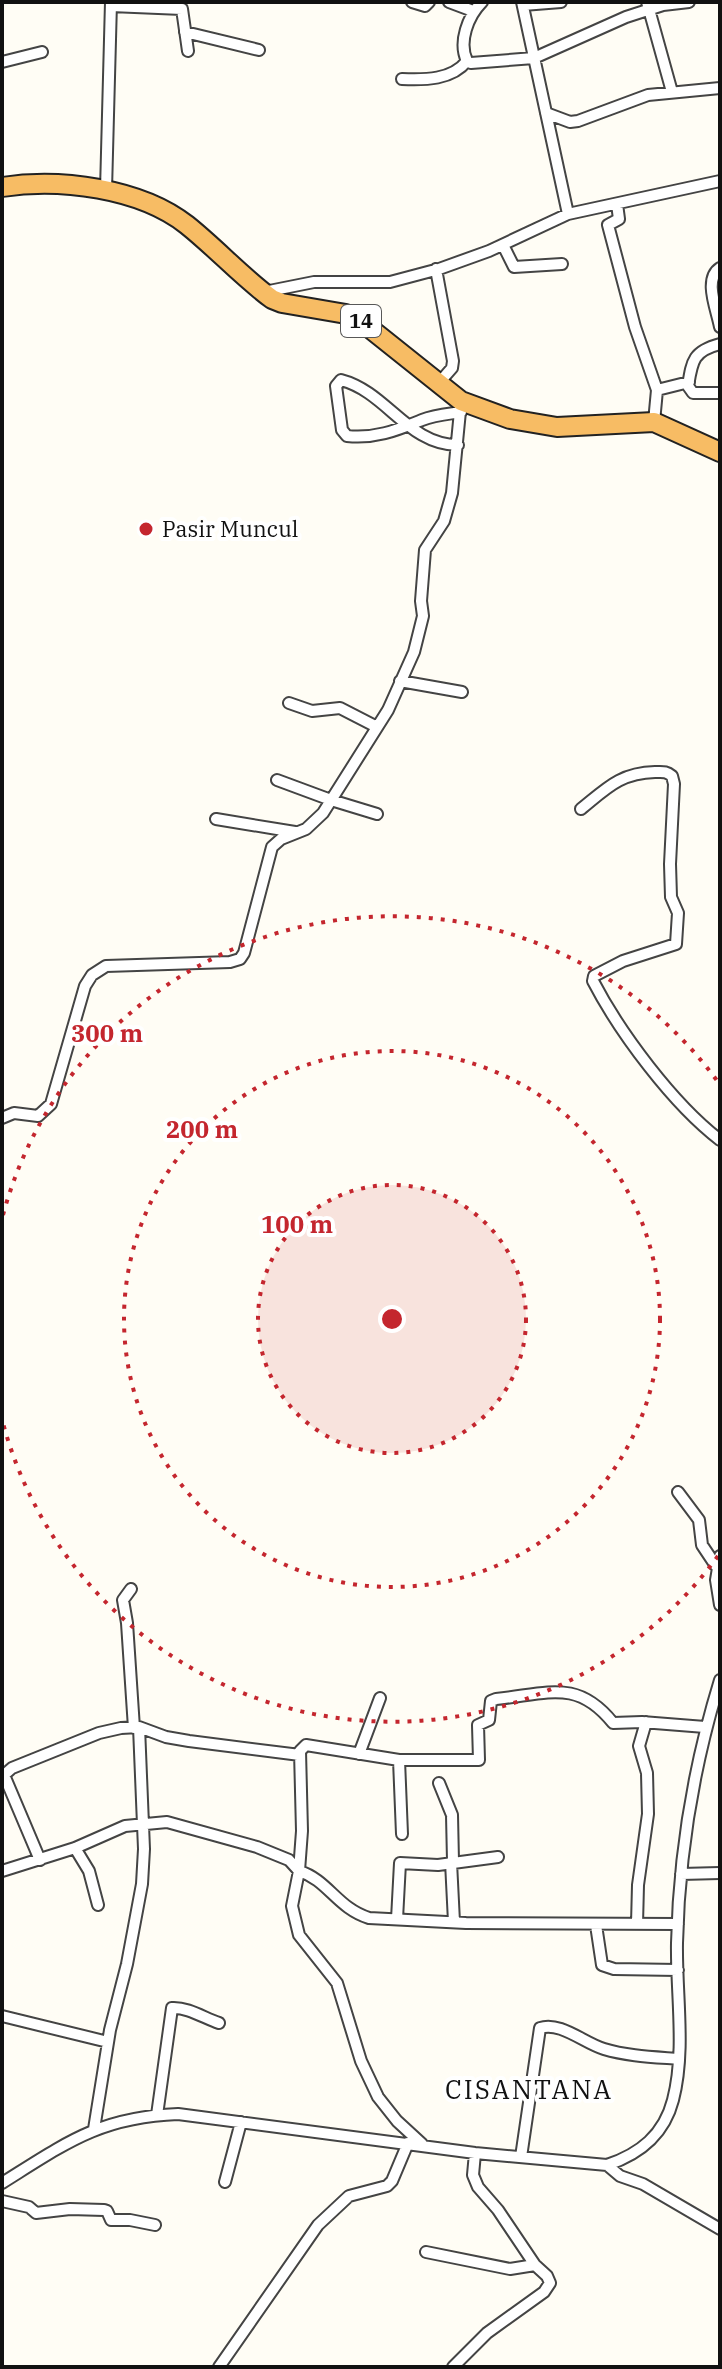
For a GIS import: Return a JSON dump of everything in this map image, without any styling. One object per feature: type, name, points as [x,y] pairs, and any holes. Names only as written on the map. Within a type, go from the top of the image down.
[{"type":"highway","name":"14","points":[[2,187],[45,184],[106,190],[155,207],[185,223],[263,292],[282,303],[346,314],[362,322],[461,406],[540,425],[654,422],[720,452]]},
{"type":"street","points":[[412,2],[427,6],[429,2]]},
{"type":"street","points":[[449,2],[473,11]]},
{"type":"street","points":[[482,2],[469,18],[463,52],[471,63],[534,58],[648,6],[689,2]]},
{"type":"street","points":[[561,2],[522,3],[568,214]]},
{"type":"street","points":[[106,190],[111,4],[181,9],[184,12],[188,51]]},
{"type":"street","points":[[648,6],[672,92]]},
{"type":"street","points":[[185,32],[259,50]]},
{"type":"street","points":[[2,62],[42,52]]},
{"type":"street","points":[[402,79],[424,79],[456,73],[467,61]]},
{"type":"street","points":[[546,113],[570,122],[578,121],[635,99],[720,88]]},
{"type":"street","points":[[263,292],[314,282],[390,282],[503,245],[568,214],[720,181]]},
{"type":"street","points":[[617,204],[619,219],[608,225],[635,327],[657,390],[654,422]]},
{"type":"street","points":[[503,245],[514,267],[562,264]]},
{"type":"street","points":[[720,268],[714,272],[711,282],[720,327]]},
{"type":"street","points":[[436,269],[453,361],[452,368],[438,384]]},
{"type":"street","points":[[720,344],[705,348],[696,355],[689,382],[689,391],[693,393],[720,393]]},
{"type":"street","points":[[2,1118],[14,1113],[38,1116],[51,1104],[85,986],[98,970],[106,966],[230,962],[240,959],[269,853],[276,842],[314,822],[388,710],[419,635],[425,550],[448,510],[458,445],[461,406],[408,427],[378,436],[346,436],[342,430],[336,389],[338,382],[344,380],[379,402],[408,427],[436,444],[458,445]]},
{"type":"street","points":[[657,390],[689,382]]},
{"type":"street","points":[[400,681],[462,692]]},
{"type":"street","points":[[289,703],[312,711],[345,709],[377,727]]},
{"type":"street","points":[[581,809],[620,778],[644,772],[665,772],[672,776],[670,893],[678,913],[676,944],[623,961],[594,976],[593,981],[642,1056],[696,1122],[720,1140]]},
{"type":"street","points":[[277,780],[377,814]]},
{"type":"street","points":[[216,819],[297,832]]},
{"type":"street","points":[[678,1492],[699,1520],[702,1545],[718,1561],[720,1605]]},
{"type":"street","points":[[94,2129],[108,2042],[142,1884],[143,1824],[123,1600],[131,1589]]},
{"type":"street","points":[[2,2183],[94,2129],[125,2119],[157,2115],[178,2114],[475,2153],[607,2165],[646,2147],[657,2134],[673,2102],[679,2059],[681,1855],[705,1727],[719,1687]]},
{"type":"street","points":[[424,2145],[397,2121],[378,2097],[361,2061],[337,1983],[299,1935],[292,1906],[302,1831],[302,1748],[306,1745],[399,1760],[479,1760],[478,1725],[489,1720],[491,1701],[570,1691],[594,1702],[613,1723],[646,1722],[705,1727]]},
{"type":"street","points":[[359,1754],[380,1698]]},
{"type":"street","points":[[637,1924],[638,1885],[648,1814],[647,1773],[639,1746],[646,1722]]},
{"type":"street","points":[[40,1860],[4,1780],[7,1770],[99,1733],[136,1728],[177,1739],[300,1755]]},
{"type":"street","points":[[399,1760],[402,1834]]},
{"type":"street","points":[[439,1783],[452,1815],[454,1922]]},
{"type":"street","points":[[2,1871],[75,1848],[125,1826],[167,1822],[257,1847],[289,1860],[299,1871],[320,1881],[339,1903],[369,1918],[596,1925],[678,1924]]},
{"type":"street","points":[[75,1848],[89,1871],[98,1905]]},
{"type":"street","points":[[397,1919],[400,1863],[438,1865],[498,1857]]},
{"type":"street","points":[[681,1874],[720,1873]]},
{"type":"street","points":[[596,1925],[602,1965],[614,1969],[678,1970]]},
{"type":"street","points":[[157,2115],[172,2008],[178,2007],[219,2023]]},
{"type":"street","points":[[2,2016],[108,2042]]},
{"type":"street","points":[[521,2157],[540,2028],[547,2025],[567,2031],[604,2049],[679,2059]]},
{"type":"street","points":[[225,2182],[241,2122]]},
{"type":"street","points":[[219,2367],[322,2221],[349,2196],[387,2186],[408,2143]]},
{"type":"street","points":[[453,2367],[487,2333],[550,2285],[550,2280],[535,2265],[474,2181],[475,2153]]},
{"type":"street","points":[[607,2165],[620,2176],[643,2184],[720,2229]]},
{"type":"street","points":[[2,2201],[27,2206],[36,2213],[70,2209],[104,2210],[111,2220],[155,2225]]},
{"type":"street","points":[[426,2252],[510,2269],[535,2265]]},
{"type":"place","name":"Pasir Muncul","points":[[146,529]]},
{"type":"district","name":"CISANTANA","points":[[529,2090]]}]
